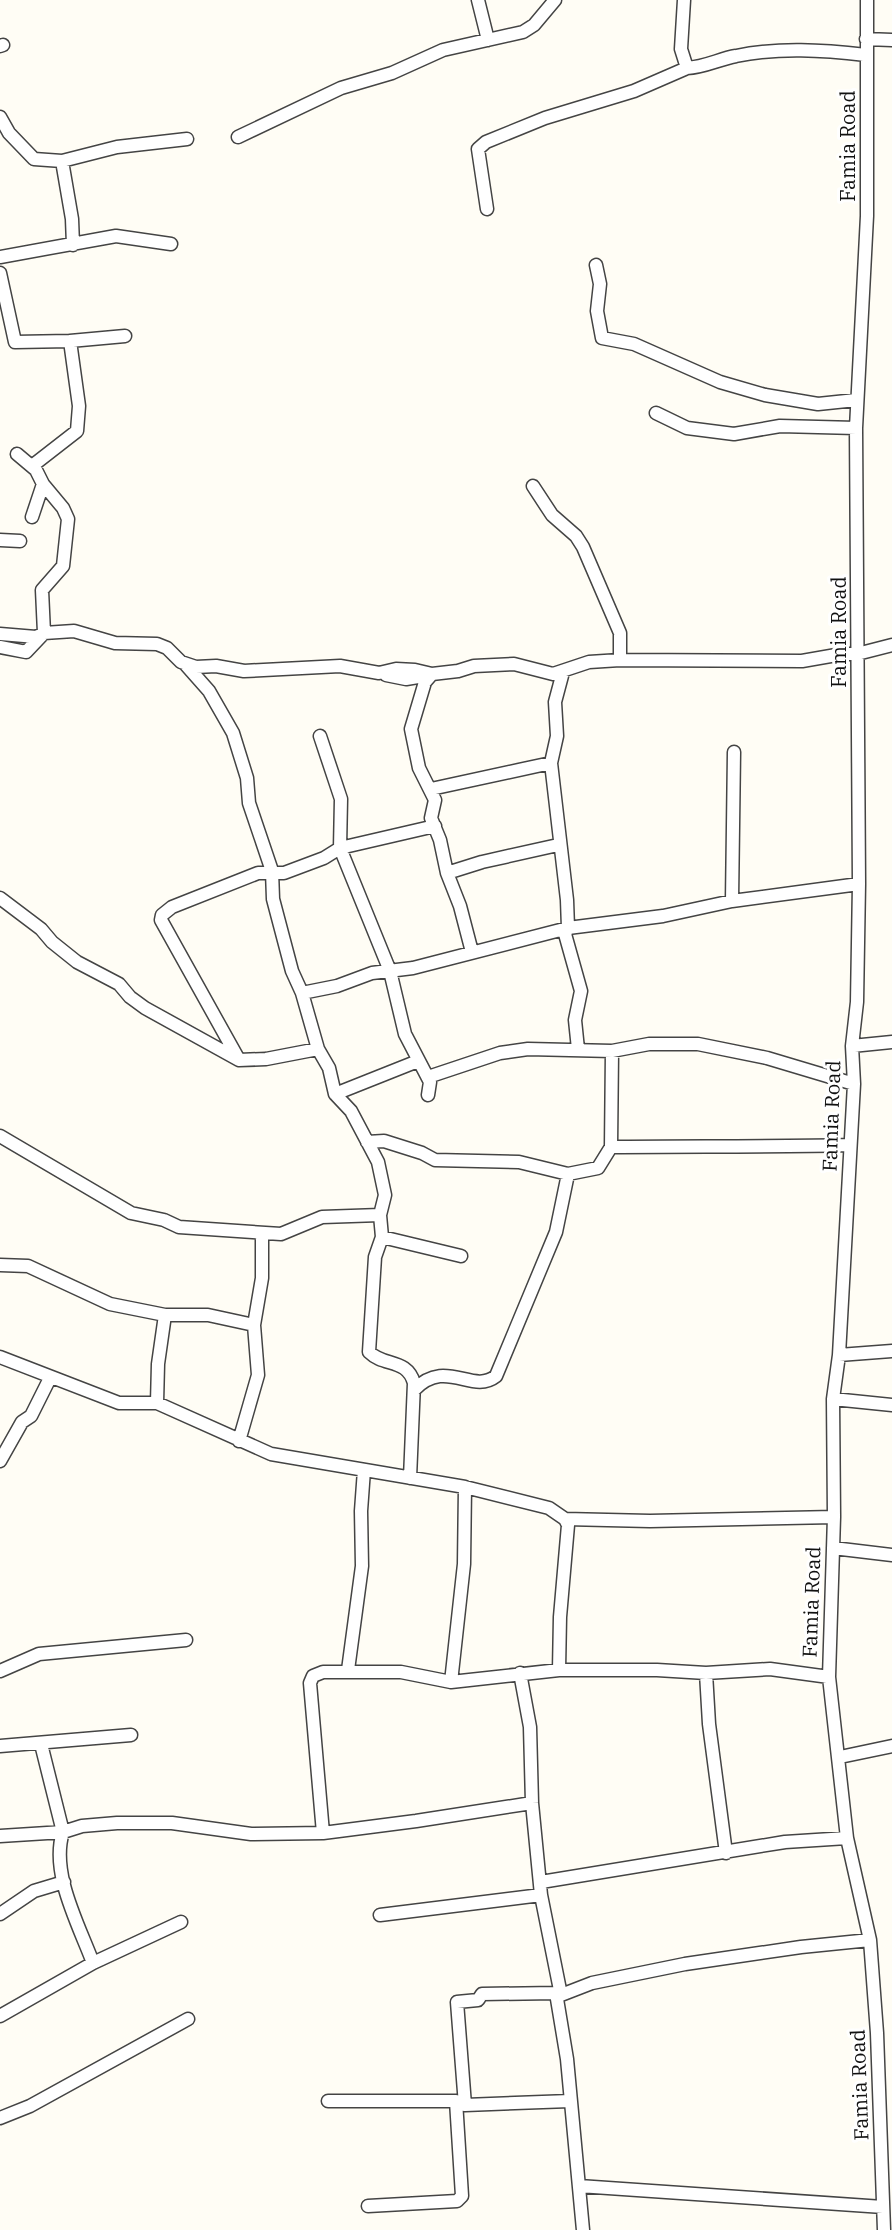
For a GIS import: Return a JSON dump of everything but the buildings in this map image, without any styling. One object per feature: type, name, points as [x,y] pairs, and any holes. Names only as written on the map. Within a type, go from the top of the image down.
[{"type":"street","points":[[478,0],[488,40]]},
{"type":"street","points":[[238,137],[341,88],[392,73],[443,50],[523,32],[534,25],[555,0]]},
{"type":"street","points":[[684,0],[681,49],[687,68]]},
{"type":"street","name":"Famia Road","points":[[867,0],[867,216],[856,400],[859,884],[857,1002],[852,1046],[854,1084],[839,1355],[833,1399],[834,1517],[829,1677],[840,1757],[847,1838],[870,1940],[884,2230]]},
{"type":"street","points":[[866,39],[892,40]]},
{"type":"street","points":[[487,209],[478,148],[486,142],[545,118],[634,91],[687,68],[699,67],[736,56],[788,50],[819,50],[866,55]]},
{"type":"street","points":[[0,117],[9,133],[34,159],[62,161],[117,147],[187,139]]},
{"type":"street","points":[[62,161],[72,219],[73,245]]},
{"type":"street","points":[[0,257],[116,236],[171,244]]},
{"type":"street","points":[[596,265],[600,284],[597,311],[602,338],[634,344],[720,382],[765,394],[818,404],[856,400]]},
{"type":"street","points":[[0,273],[15,342],[69,341],[124,336]]},
{"type":"street","points":[[32,466],[77,431],[79,406],[69,341]]},
{"type":"street","points":[[657,413],[687,428],[734,434],[780,426],[856,428]]},
{"type":"street","points":[[0,647],[26,652],[44,633],[42,590],[63,566],[68,519],[63,508],[43,484],[32,466],[18,454]]},
{"type":"street","points":[[32,517],[43,484]]},
{"type":"street","points":[[533,486],[552,515],[576,536],[583,547],[620,633],[620,660]]},
{"type":"street","points":[[0,540],[20,541]]},
{"type":"street","points":[[0,634],[36,637],[44,633],[74,631],[115,643],[157,644],[167,648],[186,665],[209,692],[233,733],[247,778],[249,803],[272,871],[273,899],[283,943],[302,993],[318,1049],[329,1068],[335,1094],[351,1111],[378,1162],[385,1194],[380,1215],[382,1237],[375,1257],[369,1352],[373,1357],[406,1368],[412,1374],[414,1390],[410,1478]]},
{"type":"street","points":[[186,665],[216,666],[244,671],[302,666],[351,667],[406,679],[458,671],[474,666],[514,664],[539,672],[563,672],[589,662],[620,660],[801,661],[842,654],[857,654],[892,645]]},
{"type":"street","points":[[563,672],[555,702],[557,736],[551,763],[568,928],[565,934],[567,949],[580,991],[575,1020],[578,1048]]},
{"type":"street","points":[[432,674],[425,682],[411,729],[419,768],[435,800],[432,819],[472,952]]},
{"type":"street","points":[[320,736],[341,799],[340,848],[390,970],[405,1034],[428,1077],[428,1095]]},
{"type":"street","points":[[732,901],[734,752]]},
{"type":"street","points":[[431,789],[551,763]]},
{"type":"street","points":[[239,1060],[161,920],[162,915],[172,907],[258,873],[272,871],[284,873],[324,858],[340,848],[435,826]]},
{"type":"street","points":[[447,873],[482,862],[558,845]]},
{"type":"street","points":[[302,993],[390,970],[413,968],[568,928],[663,916],[732,901],[859,884]]},
{"type":"street","points":[[0,898],[41,929],[52,942],[77,962],[119,984],[130,997],[145,1008],[239,1060],[266,1059],[318,1049]]},
{"type":"street","points":[[852,1046],[892,1042]]},
{"type":"street","points":[[428,1077],[500,1053],[528,1049],[578,1048],[612,1051],[649,1044],[698,1044],[767,1058],[854,1084]]},
{"type":"street","points":[[367,1142],[384,1141],[435,1160],[519,1162],[568,1174],[598,1168],[611,1148],[612,1051]]},
{"type":"street","points":[[335,1094],[418,1061]]},
{"type":"street","points":[[0,1136],[131,1213],[164,1220],[179,1227],[262,1234],[281,1233],[322,1217],[380,1215]]},
{"type":"street","points":[[611,1148],[664,1144],[726,1148],[850,1145]]},
{"type":"street","points":[[414,1390],[422,1382],[435,1376],[450,1375],[483,1383],[496,1376],[556,1232],[565,1199],[568,1174]]},
{"type":"street","points":[[239,1441],[258,1375],[254,1325],[262,1278],[262,1234]]},
{"type":"street","points":[[382,1237],[461,1256]]},
{"type":"street","points":[[0,1265],[28,1266],[110,1304],[165,1315],[207,1315],[254,1325]]},
{"type":"street","points":[[157,1403],[158,1364],[165,1315]]},
{"type":"street","points":[[839,1355],[892,1351]]},
{"type":"street","points":[[0,1357],[119,1403],[157,1403],[271,1454],[465,1488],[549,1509],[565,1519],[650,1521],[834,1517]]},
{"type":"street","points":[[0,1461],[22,1422],[31,1416],[50,1378]]},
{"type":"street","points":[[833,1399],[892,1405]]},
{"type":"street","points":[[348,1670],[362,1566],[361,1511],[364,1470]]},
{"type":"street","points":[[451,1682],[464,1564],[465,1488]]},
{"type":"street","points":[[559,1670],[560,1617],[568,1525],[565,1519]]},
{"type":"street","points":[[833,1548],[892,1555]]},
{"type":"street","points":[[0,1671],[39,1654],[186,1640]]},
{"type":"street","points":[[323,1833],[310,1683],[314,1676],[323,1672],[348,1670],[401,1672],[451,1682],[559,1670],[657,1670],[706,1673],[770,1669],[829,1677]]},
{"type":"street","points":[[520,1673],[530,1727],[532,1803],[541,1889],[558,1994],[583,2230]]},
{"type":"street","points":[[706,1673],[709,1724],[726,1853]]},
{"type":"street","points":[[0,1746],[131,1735]]},
{"type":"street","points":[[41,1744],[63,1832],[60,1844],[64,1882],[93,1963]]},
{"type":"street","points":[[840,1757],[892,1746]]},
{"type":"street","points":[[0,1836],[63,1832],[82,1826],[172,1823],[251,1834],[323,1833],[532,1803]]},
{"type":"street","points":[[380,1915],[541,1889],[785,1842],[847,1838]]},
{"type":"street","points":[[0,1914],[34,1891],[64,1882]]},
{"type":"street","points":[[0,2016],[93,1963],[181,1922]]},
{"type":"street","points":[[368,2206],[457,2201],[462,2196],[457,2002],[478,2000],[482,1994],[558,1994],[592,1983],[685,1964],[801,1947],[870,1940]]},
{"type":"street","points":[[0,2118],[30,2106],[188,2019]]},
{"type":"street","points":[[328,2101],[460,2103],[570,2101]]},
{"type":"street","points":[[579,2186],[883,2207]]}]
